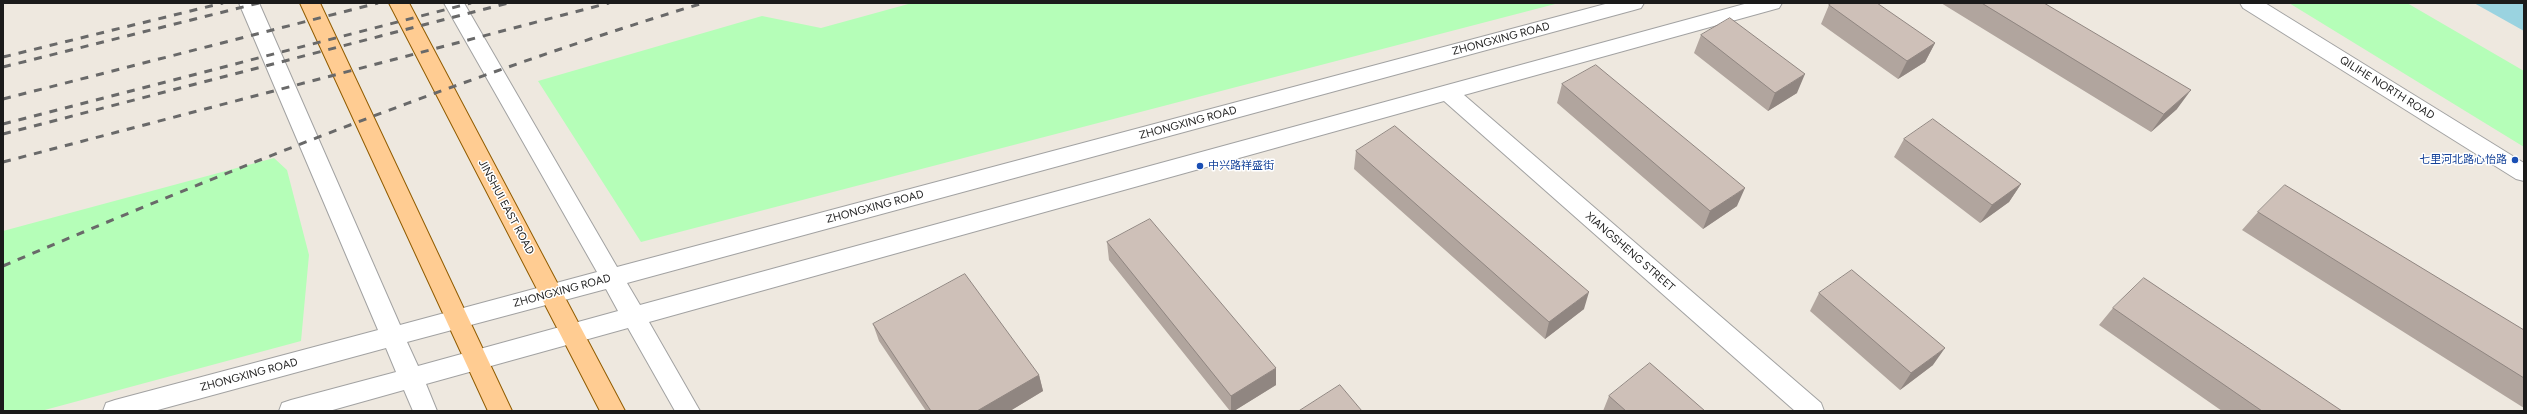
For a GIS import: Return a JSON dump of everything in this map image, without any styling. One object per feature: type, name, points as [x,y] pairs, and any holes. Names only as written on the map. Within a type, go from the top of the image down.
[{"type":"main road","points":[[310,3],[500,411]]},
{"type":"main road","name":"JINSHUI EAST ROAD","points":[[399,3],[613,411]]},
{"type":"street","points":[[249,3],[425,411]]},
{"type":"street","points":[[454,3],[635,316],[688,411]]},
{"type":"street","name":"ZHONGXING ROAD","points":[[115,411],[1634,3]]},
{"type":"street","points":[[291,411],[1772,3]]},
{"type":"street","name":"QILIHE NORTH ROAD","points":[[2250,3],[2524,173]]},
{"type":"street","name":"XIANGSHENG STREET","points":[[1447,92],[1812,411]]},
{"type":"green space","points":[[912,3],[1559,3],[641,242],[538,81],[762,16],[821,28]]},
{"type":"green space","points":[[2289,3],[2407,3],[2524,71],[2524,147]]},
{"type":"green space","points":[[274,158],[287,170],[309,255],[301,341],[41,411],[3,411],[3,231]]},
{"type":"water","points":[[2474,3],[2524,3],[2524,31]]},
{"type":"building","points":[[1832,3],[1877,3],[1935,43],[1907,61],[1829,5]]},
{"type":"building","points":[[1982,3],[2044,3],[2191,90],[2164,114]]},
{"type":"building","points":[[1730,18],[1805,74],[1775,93],[1701,35]]},
{"type":"building","points":[[1596,65],[1745,188],[1710,211],[1562,84]]},
{"type":"building","points":[[1933,119],[2021,184],[1992,205],[1904,139]]},
{"type":"building","points":[[1395,126],[1589,292],[1549,322],[1356,151]]},
{"type":"building","points":[[2285,185],[2524,330],[2524,378],[2258,212]]},
{"type":"building","points":[[1150,219],[1276,368],[1231,396],[1107,242]]},
{"type":"building","points":[[1852,270],[1945,348],[1911,373],[1819,293]]},
{"type":"building","points":[[965,274],[1039,375],[977,411],[931,411],[873,324]]},
{"type":"building","points":[[2144,278],[2342,411],[2262,411],[2113,308]]},
{"type":"building","points":[[1650,363],[1705,411],[1626,411],[1609,396]]},
{"type":"building","points":[[1340,385],[1362,411],[1299,411]]},
{"type":"railway","points":[[3,57],[223,3]]},
{"type":"railway","points":[[3,67],[259,3]]},
{"type":"railway","points":[[3,99],[378,3]]},
{"type":"railway","points":[[3,124],[471,3]]},
{"type":"railway","points":[[3,134],[508,3]]},
{"type":"railway","points":[[3,162],[609,3]]},
{"type":"railway","points":[[3,266],[263,159],[437,92],[614,31],[703,3]]},
{"type":"place","name":"七里河北路心怡路","points":[[2515,160]]},
{"type":"place","name":"中兴路祥盛街","points":[[1200,166]]}]
